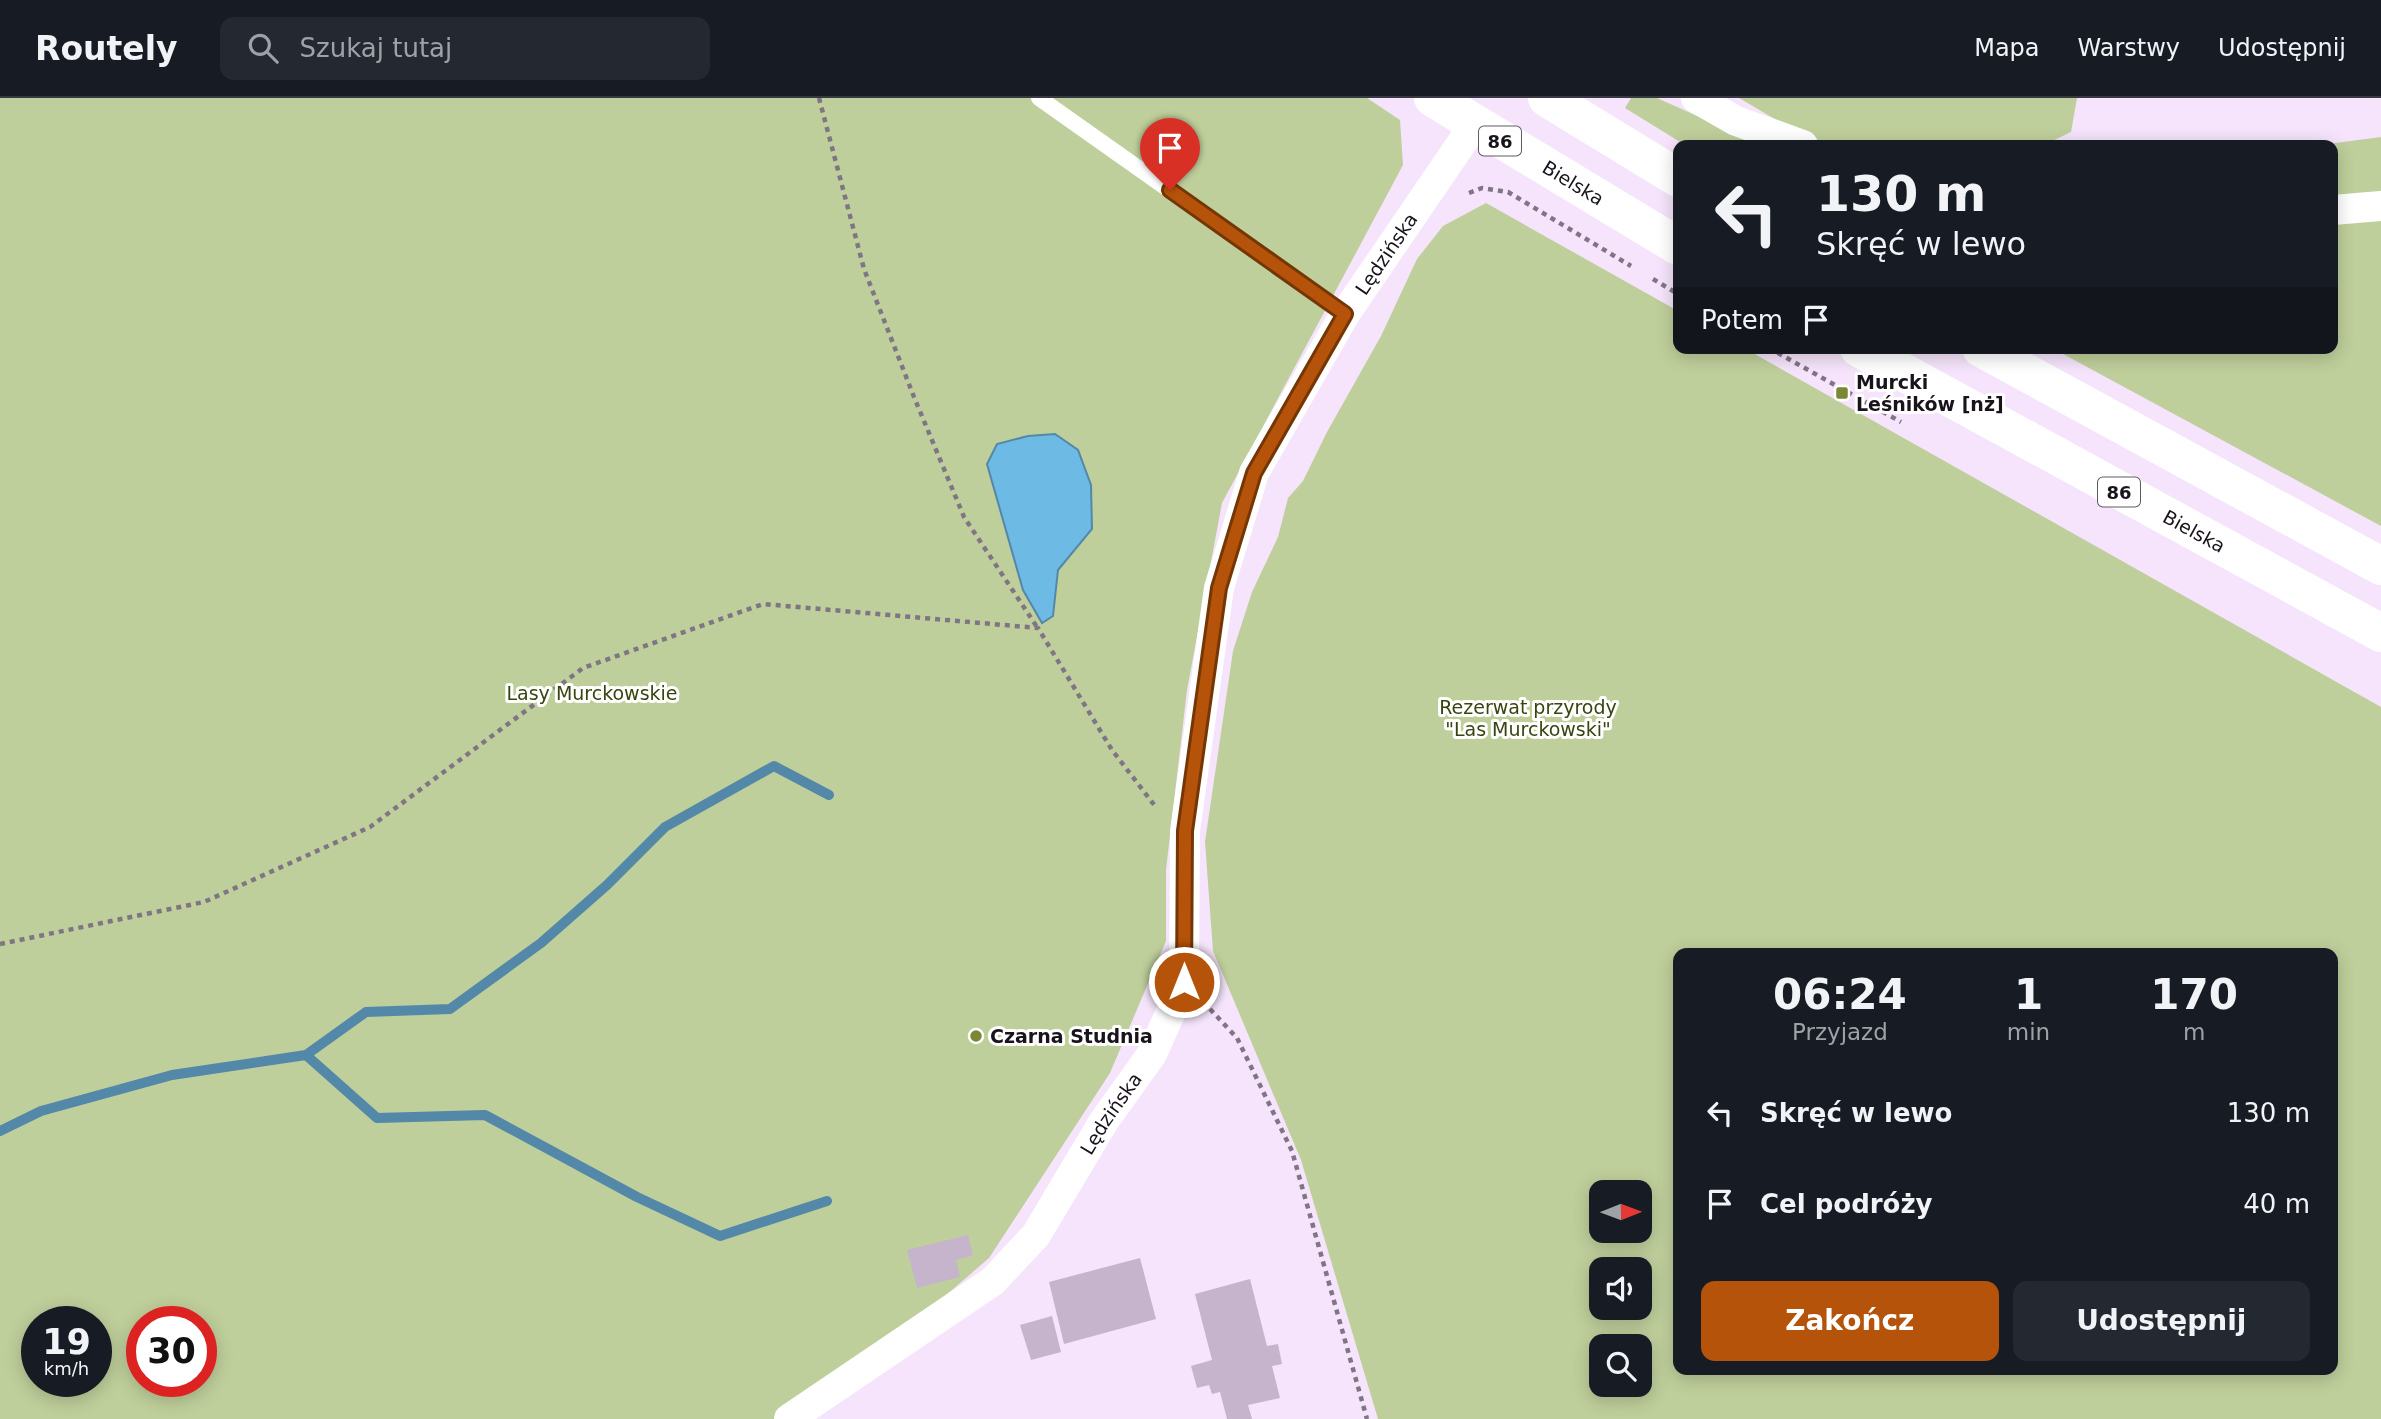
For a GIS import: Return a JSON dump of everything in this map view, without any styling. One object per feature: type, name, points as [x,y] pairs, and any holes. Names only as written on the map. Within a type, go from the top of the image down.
[{"type":"main road","name":"Bielska","points":[[1433,98],[1673,243]]},
{"type":"main road","points":[[1547,98],[1673,175]]},
{"type":"main road","name":"Bielska","points":[[1870,354],[2381,633]]},
{"type":"main road","points":[[1992,354],[2381,566]]},
{"type":"street","points":[[1696,98],[1736,121],[1789,140]]},
{"type":"street","name":"Lędzińska","points":[[789,1419],[993,1281],[1037,1235],[1104,1121],[1152,1054],[1184,982],[1185,831],[1219,588],[1250,486],[1273,439],[1345,314],[1417,204],[1474,125]]},
{"type":"street","points":[[2338,210],[2381,206]]},
{"type":"lane","points":[[1039,98],[1345,314]]},
{"type":"path","points":[[819,98],[864,269],[964,517],[1038,628],[1112,750],[1167,820],[1185,831]]},
{"type":"path","points":[[1417,204],[1441,209],[1459,197],[1482,188],[1508,192],[1673,291]]},
{"type":"path","points":[[1780,354],[1901,422]]},
{"type":"path","points":[[0,944],[204,902],[370,827],[583,668],[763,604],[1038,628]]},
{"type":"path","points":[[1184,982],[1237,1038],[1292,1151],[1367,1419]]},
{"type":"green space","name":"Lasy Murckowskie","points":[[0,98],[1367,98],[1400,120],[1403,165],[1222,503],[1187,690],[1166,870],[1166,941],[1110,1073],[989,1258],[803,1419],[0,1419]]},
{"type":"green space","points":[[1631,98],[1657,98],[1751,140],[1677,140],[1625,108]]},
{"type":"green space","points":[[1739,98],[2077,98],[2071,132],[2054,140],[1779,140],[1790,128]]},
{"type":"green space","points":[[2381,137],[2381,526],[2063,354],[2338,354],[2338,143]]},
{"type":"green space","name":"Rezerwat przyrody \"Las Murckowski\"","points":[[1486,203],[1673,308],[1673,354],[1755,354],[2381,707],[2381,1419],[1378,1419],[1301,1160],[1213,951],[1205,842],[1233,651],[1252,592],[1278,537],[1288,498],[1303,481],[1381,336],[1417,259],[1443,226]]},
{"type":"water","points":[[1055,434],[1078,450],[1091,485],[1092,529],[1058,570],[1053,616],[1042,623],[1023,590],[987,464],[997,444],[1028,436]]},
{"type":"building","points":[[968,1235],[973,1255],[956,1260],[960,1277],[917,1288],[907,1250]]},
{"type":"building","points":[[1140,1258],[1156,1319],[1064,1344],[1049,1282]]},
{"type":"building","points":[[1250,1279],[1267,1346],[1278,1344],[1282,1364],[1272,1366],[1280,1398],[1248,1405],[1252,1419],[1227,1419],[1220,1392],[1212,1394],[1209,1385],[1197,1388],[1191,1366],[1212,1360],[1195,1294]]},
{"type":"building","points":[[1052,1316],[1061,1352],[1031,1360],[1020,1325]]},
{"type":"waterway","points":[[0,1131],[41,1111],[172,1075],[306,1055],[366,1012],[450,1009],[541,943],[607,885],[665,827],[774,766],[829,795]]},
{"type":"waterway","points":[[306,1055],[377,1118],[485,1115],[637,1197],[720,1236],[827,1201]]},
{"type":"place","name":"Murcki Leśników [nż]","points":[[1842,393]]},
{"type":"place","name":"Czarna Studnia","points":[[976,1036]]},
{"type":"route","points":[[1170,190],[1345,314],[1254,473],[1219,588],[1185,831],[1184,982]]}]
